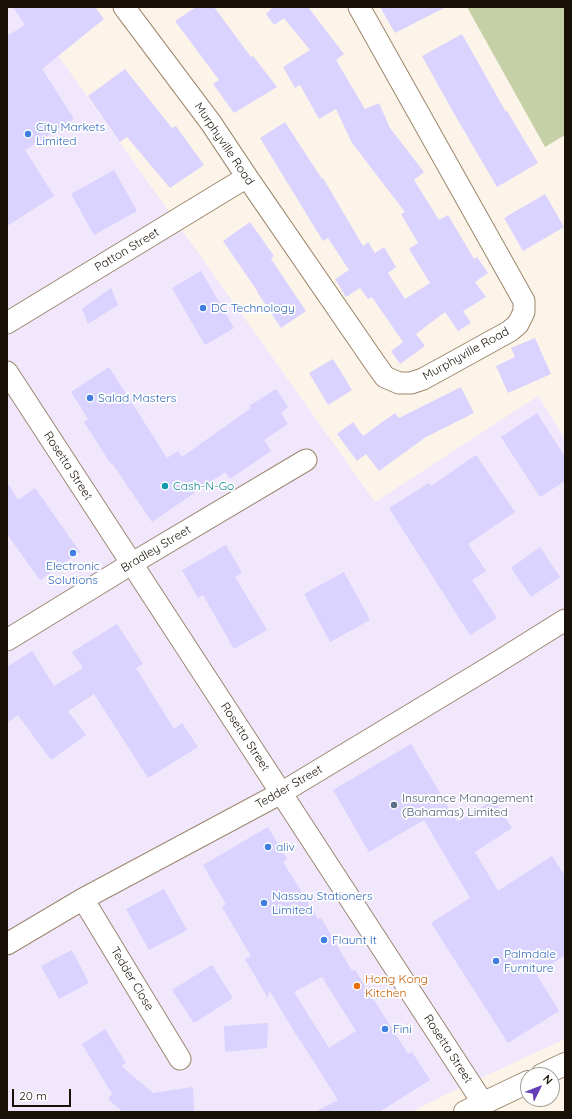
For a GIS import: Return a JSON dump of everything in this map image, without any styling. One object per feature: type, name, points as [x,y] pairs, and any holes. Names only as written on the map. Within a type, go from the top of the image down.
[{"type":"main road","points":[[474,1108],[520,1086]]},
{"type":"street","name":"Murphyville Road","points":[[124,7],[211,123],[247,178],[385,377],[399,383],[411,383],[422,379],[510,331],[518,324],[524,312],[524,301],[359,7]]},
{"type":"street","name":"Patton Street","points":[[7,322],[247,178]]},
{"type":"street","name":"Rosetta Street","points":[[7,372],[281,793],[474,1108]]},
{"type":"street","name":"Bradley Street","points":[[7,640],[306,460]]},
{"type":"street","name":"Tedder Street","points":[[7,944],[83,899],[281,793],[486,670],[565,620]]},
{"type":"street","name":"Tedder Close","points":[[83,899],[180,1059]]},
{"type":"shaded area","points":[[7,7],[47,7],[33,20],[375,502],[538,396],[565,439],[565,1039],[411,1112],[7,1112]]},
{"type":"green space","points":[[467,7],[565,7],[565,135],[545,147]]},
{"type":"building","name":"City Markets Limited","points":[[13,7],[95,7],[104,19],[42,69],[74,119],[25,150],[54,196],[7,226],[7,36],[25,25]]},
{"type":"building","points":[[196,7],[214,7],[251,57],[253,56],[277,87],[234,113],[213,84],[219,80],[175,21]]},
{"type":"building","points":[[273,7],[308,7],[344,54],[336,60],[365,109],[379,103],[390,128],[424,172],[414,180],[439,220],[448,215],[474,259],[477,257],[488,273],[475,282],[486,297],[463,311],[471,323],[458,331],[445,312],[416,334],[425,346],[400,364],[391,351],[403,342],[372,297],[368,299],[360,288],[346,297],[335,279],[349,270],[328,238],[323,241],[260,138],[285,122],[322,179],[323,178],[363,246],[368,242],[375,253],[384,247],[396,267],[388,273],[405,299],[430,283],[409,249],[418,243],[401,214],[405,212],[352,143],[336,109],[319,119],[300,85],[295,88],[283,67],[310,50],[284,18],[274,25],[266,14]]},
{"type":"building","points":[[380,7],[446,7],[395,33]]},
{"type":"building","points":[[462,34],[506,112],[507,111],[538,163],[497,187],[422,56]]},
{"type":"building","points":[[125,69],[172,128],[176,126],[204,165],[170,188],[127,137],[120,142],[88,96]]},
{"type":"building","points":[[114,170],[137,211],[94,235],[71,194]]},
{"type":"building","points":[[545,194],[564,227],[523,251],[504,218]]},
{"type":"building","points":[[250,222],[274,256],[271,259],[306,311],[281,328],[223,241]]},
{"type":"building","name":"DC Technology","points":[[201,271],[234,328],[205,345],[172,288]]},
{"type":"building","points":[[111,288],[118,305],[88,324],[82,309]]},
{"type":"building","points":[[535,338],[551,374],[508,393],[496,366],[515,357],[511,348]]},
{"type":"building","points":[[333,359],[352,390],[328,405],[309,373]]},
{"type":"building","points":[[109,367],[167,458],[178,451],[182,457],[251,408],[249,406],[276,389],[288,407],[281,413],[288,424],[264,440],[271,451],[230,479],[225,472],[152,522],[112,463],[111,464],[84,422],[88,419],[71,392]]},
{"type":"building","points":[[461,387],[474,413],[426,437],[379,471],[366,454],[357,461],[337,434],[353,422],[363,436],[395,413],[399,418]]},
{"type":"building","points":[[537,413],[565,457],[565,481],[540,497],[501,437]]},
{"type":"building","points":[[476,455],[515,512],[468,544],[486,571],[472,580],[497,618],[470,635],[389,508],[429,483],[431,486]]},
{"type":"building","points":[[7,482],[18,500],[35,488],[80,552],[40,580],[7,534]]},
{"type":"building","points":[[226,545],[242,573],[235,577],[267,630],[234,649],[203,595],[198,598],[182,570]]},
{"type":"building","points":[[540,547],[560,577],[531,597],[511,568]]},
{"type":"building","points":[[344,572],[370,620],[330,642],[304,594]]},
{"type":"building","points":[[117,624],[143,664],[136,668],[174,729],[182,723],[198,747],[148,778],[94,694],[68,711],[86,735],[51,760],[18,715],[7,723],[7,667],[32,651],[54,686],[83,668],[72,652]]},
{"type":"building","points":[[411,744],[457,822],[494,800],[512,828],[475,852],[498,891],[552,856],[565,876],[565,955],[536,974],[559,1011],[508,1043],[431,923],[470,898],[424,820],[369,852],[333,790]]},
{"type":"building","points":[[268,827],[287,859],[283,862],[318,919],[321,918],[352,971],[355,970],[408,1054],[412,1052],[430,1080],[379,1112],[315,1112],[338,1100],[269,990],[268,998],[245,959],[251,956],[222,907],[226,904],[203,865]],"holes":[[[322,977],[356,1031],[329,1048],[294,992]]]},
{"type":"building","points":[[164,889],[187,930],[149,950],[126,909]]},
{"type":"building","points":[[72,950],[89,983],[59,999],[41,966]]},
{"type":"building","points":[[212,965],[233,998],[194,1023],[172,990]]},
{"type":"building","points":[[268,1023],[267,1048],[225,1052],[224,1026]]},
{"type":"building","points":[[105,1029],[126,1063],[121,1066],[153,1093],[193,1087],[194,1112],[123,1112],[108,1099],[112,1094],[82,1044]]},
{"type":"place","name":"City Markets Limited","points":[[28,134]]},
{"type":"place","name":"DC Technology","points":[[203,308]]},
{"type":"place","name":"Salad Masters","points":[[90,398]]},
{"type":"place","name":"Cash-N-Go","points":[[165,486]]},
{"type":"place","name":"Electronic Solutions","points":[[73,553]]},
{"type":"place","name":"Insurance Management (Bahamas) Limited","points":[[394,805]]},
{"type":"place","name":"aliv","points":[[268,847]]},
{"type":"place","name":"Nassau Stationers Limited","points":[[264,903]]},
{"type":"place","name":"Flaunt It","points":[[324,940]]},
{"type":"place","name":"Palmdale Furniture","points":[[496,961]]},
{"type":"place","name":"Hong Kong Kitchen","points":[[357,986]]},
{"type":"place","name":"Fini","points":[[385,1029]]}]
